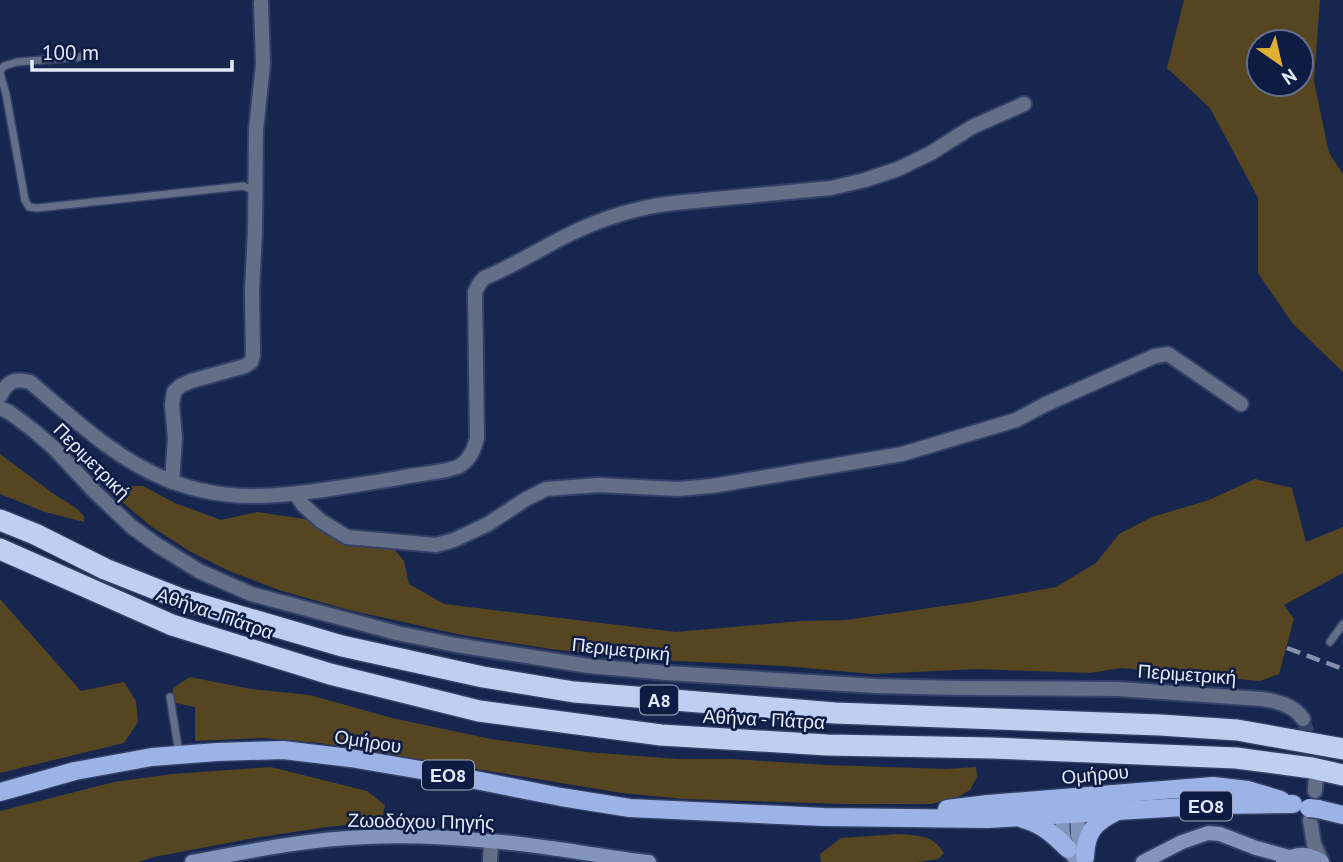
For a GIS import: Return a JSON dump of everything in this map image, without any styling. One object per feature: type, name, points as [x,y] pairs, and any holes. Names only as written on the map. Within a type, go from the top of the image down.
[{"type":"highway","name":"Αθήνα - Πάτρα","points":[[0,520],[35,534],[105,569],[181,598],[342,646],[484,677],[561,690],[835,713],[1237,730],[1343,749]]},
{"type":"highway","name":"Αθήνα - Πάτρα","points":[[0,549],[172,625],[330,674],[479,711],[661,735],[827,745],[992,748],[1236,758],[1343,775]]},
{"type":"main road","name":"Ομήρου","points":[[0,792],[118,762],[179,754],[283,750],[350,758],[630,808],[824,817],[988,819],[1017,817],[1071,805],[1191,787],[1230,787],[1264,794],[1310,798],[1343,815]]},
{"type":"main road","name":"Ομήρου","points":[[899,817],[988,804],[1071,805],[1119,810],[1310,798]]},
{"type":"main road","points":[[1071,805],[1062,832],[1063,841],[1080,858]]},
{"type":"main road","points":[[1080,858],[1090,832],[1097,823],[1119,810]]},
{"type":"main road","points":[[1017,817],[1043,827],[1080,858]]},
{"type":"main road","points":[[1143,862],[1182,842],[1208,833],[1220,834],[1289,858],[1310,856],[1322,862]]},
{"type":"main road","name":"Ζωοδόχου Πηγής","points":[[192,862],[293,844],[367,837],[491,841],[560,848],[649,862]]},
{"type":"main road","points":[[1245,844],[1263,862]]},
{"type":"street","points":[[172,482],[174,393],[180,386],[191,381],[245,366],[251,362],[253,355],[256,130],[263,64],[261,3]]},
{"type":"street","points":[[0,373],[30,382],[126,459],[172,482],[212,493],[260,497],[296,494],[460,466],[472,454],[477,438],[475,292],[484,278],[571,233],[654,205],[831,188],[865,180],[898,169],[931,153],[972,127],[1024,104]]},
{"type":"street","points":[[296,494],[303,505],[321,522],[347,537],[436,545],[454,540],[488,524],[546,489],[599,485],[678,489],[712,486],[902,454],[1016,420],[1156,356],[1168,354],[1241,404]]},
{"type":"street","points":[[2,392],[12,381],[20,380]]},
{"type":"street","name":"Περιμετρική","points":[[0,408],[9,412],[54,448],[132,527],[188,565],[251,594],[397,633],[589,667],[654,672],[876,686],[1118,688],[1262,699],[1283,703],[1303,719]]},
{"type":"street","points":[[1289,858],[1305,840],[1310,820],[1314,844],[1322,862]]},
{"type":"street","points":[[490,862],[491,841]]},
{"type":"lane","points":[[92,56],[17,62],[4,66],[0,72],[25,200],[29,207],[243,186],[255,191]]},
{"type":"lane","points":[[1330,642],[1343,624]]},
{"type":"lane","points":[[170,697],[179,754]]},
{"type":"shaded area","points":[[1184,0],[1320,0],[1315,68],[1315,28],[1245,28],[1245,98],[1315,98],[1315,86],[1329,153],[1343,174],[1343,372],[1293,324],[1258,273],[1258,198],[1210,108],[1167,68]]},
{"type":"shaded area","points":[[0,454],[76,508],[84,516],[84,522],[45,512],[0,494]]},
{"type":"shaded area","points":[[1255,479],[1292,488],[1306,542],[1343,527],[1343,573],[1284,605],[1294,619],[1279,674],[1260,681],[1121,668],[1090,673],[977,669],[873,674],[784,666],[636,659],[462,635],[349,610],[279,590],[227,570],[191,552],[152,527],[121,501],[132,486],[143,486],[175,503],[221,520],[257,512],[305,519],[333,536],[394,549],[404,561],[409,584],[444,604],[676,632],[801,621],[845,620],[1056,587],[1096,563],[1119,534],[1152,517],[1209,500]]},
{"type":"shaded area","points":[[0,599],[81,691],[124,682],[136,701],[138,722],[124,743],[0,773]]},
{"type":"shaded area","points":[[190,677],[251,689],[310,695],[392,718],[491,739],[587,752],[828,765],[946,769],[976,767],[977,777],[970,790],[954,799],[931,804],[684,799],[622,793],[320,743],[264,738],[195,741],[195,707],[171,702],[173,688]]},
{"type":"shaded area","points":[[271,767],[367,791],[385,805],[382,821],[254,838],[138,862],[0,862],[0,811],[114,782],[172,774]]},
{"type":"shaded area","points":[[898,834],[930,839],[944,853],[938,859],[917,862],[821,862],[820,854],[841,838]]},
{"type":"tunnel","points":[[1303,719],[1316,757],[1316,775]]},
{"type":"railway","points":[[1287,648],[1343,669]]}]
